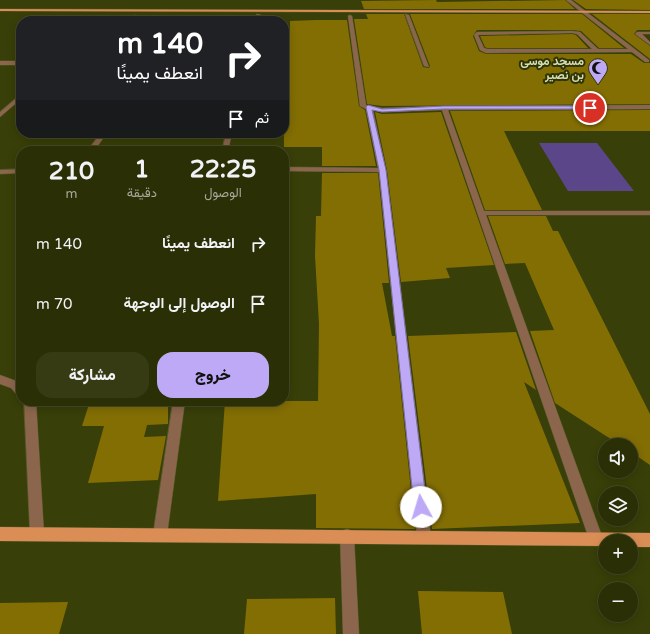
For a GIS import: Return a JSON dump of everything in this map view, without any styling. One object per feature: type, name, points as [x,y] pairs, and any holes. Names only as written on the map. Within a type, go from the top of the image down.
[{"type":"main road","points":[[0,10],[650,12]]},
{"type":"main road","points":[[0,15],[650,16]]},
{"type":"main road","points":[[0,534],[347,536],[650,540]]},
{"type":"street","points":[[568,0],[647,61]]},
{"type":"street","points":[[407,15],[427,66]]},
{"type":"street","points":[[350,16],[363,106],[382,110],[444,108],[650,108]]},
{"type":"street","points":[[596,50],[578,33],[572,32],[477,33],[476,35],[482,49],[486,51],[632,50]]},
{"type":"street","points":[[650,33],[637,33],[650,44]]},
{"type":"street","points":[[616,38],[629,38]]},
{"type":"street","points":[[636,38],[643,38]]},
{"type":"street","points":[[0,63],[16,63]]},
{"type":"street","points":[[0,115],[16,101]]},
{"type":"street","points":[[368,107],[382,170],[424,537]]},
{"type":"street","points":[[444,108],[596,539]]},
{"type":"street","points":[[94,146],[100,138]]},
{"type":"street","points":[[289,169],[382,170]]},
{"type":"street","points":[[0,172],[16,171]]},
{"type":"street","points":[[481,213],[650,212]]},
{"type":"street","points":[[0,379],[16,386]]},
{"type":"street","points":[[30,406],[37,534]]},
{"type":"street","points":[[160,535],[178,406]]},
{"type":"street","points":[[347,536],[351,634]]},
{"type":"shaded area","points":[[539,143],[597,143],[634,191],[568,191]]},
{"type":"building","points":[[436,0],[437,2],[565,0],[575,9],[364,9],[361,1]]},
{"type":"building","points":[[573,0],[650,0],[650,10],[586,9]]},
{"type":"building","points":[[366,14],[404,14],[423,67],[429,68],[430,66],[410,14],[582,14],[624,48],[599,48],[581,31],[572,30],[477,30],[473,36],[479,51],[486,54],[631,54],[644,63],[650,63],[650,104],[382,106],[367,104],[354,19],[368,19]]},
{"type":"building","points":[[592,14],[650,14],[650,30],[637,30],[634,34],[650,46],[650,59]]},
{"type":"building","points":[[347,20],[359,106],[365,110],[376,166],[322,166],[322,147],[284,146],[284,138],[289,138],[290,21]]},
{"type":"building","points":[[576,35],[588,48],[487,48],[485,47],[480,36]]},
{"type":"building","points":[[650,110],[650,131],[504,131],[542,210],[485,210],[450,111]]},
{"type":"building","points":[[375,112],[382,114],[441,112],[494,265],[446,268],[450,278],[401,282],[387,170]]},
{"type":"building","points":[[322,173],[378,173],[389,283],[382,283],[392,336],[395,336],[415,529],[316,528],[316,494],[218,501],[225,406],[289,406],[289,401],[318,401],[319,324],[315,256],[316,216],[321,216]]},
{"type":"building","points":[[488,216],[546,216],[553,231],[558,231],[650,414],[650,465],[638,457],[638,438],[609,438],[555,403],[530,331],[554,330],[525,263],[505,264]]},
{"type":"building","points":[[516,332],[536,390],[524,382],[580,523],[432,529],[408,336]]},
{"type":"building","points":[[88,406],[168,406],[168,424],[147,425],[144,437],[166,436],[158,480],[88,483],[104,426],[82,426]]},
{"type":"building","points":[[418,591],[503,592],[512,634],[422,634]]},
{"type":"building","points":[[335,598],[336,634],[244,634],[247,599]]},
{"type":"building","points":[[68,602],[59,634],[0,634],[0,603]]},
{"type":"place","name":"مسجد موسى بن نصير","points":[[598,85]]},
{"type":"route","points":[[421,507],[382,170],[368,107],[382,110],[444,108],[590,108]]}]
